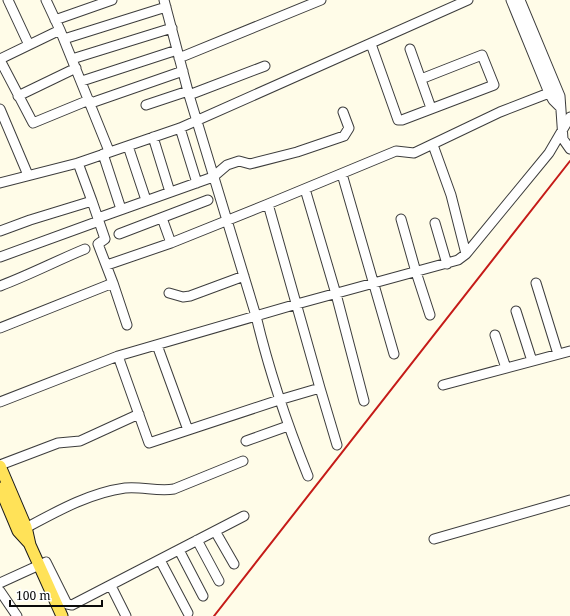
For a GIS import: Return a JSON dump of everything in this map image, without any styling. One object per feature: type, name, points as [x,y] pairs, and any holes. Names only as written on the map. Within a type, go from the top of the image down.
[{"type":"main road","points":[[0,465],[22,529]]},
{"type":"main road","points":[[0,488],[30,545],[62,616]]},
{"type":"street","points":[[8,0],[29,45]]},
{"type":"street","points":[[46,0],[90,101],[121,209]]},
{"type":"street","points":[[56,20],[112,0]]},
{"type":"street","points":[[82,81],[178,54],[321,0]]},
{"type":"street","points":[[1,180],[78,163],[180,128],[468,0]]},
{"type":"street","points":[[511,0],[549,93],[560,107]]},
{"type":"street","points":[[520,0],[560,96],[561,131],[565,144],[570,149]]},
{"type":"street","points":[[64,39],[165,3],[189,93],[256,316],[279,400],[308,476]]},
{"type":"street","points":[[18,96],[74,63],[172,28]]},
{"type":"street","points":[[60,30],[0,59],[31,121],[34,123],[90,101],[183,71]]},
{"type":"street","points":[[371,44],[398,120],[402,120],[431,108],[446,105],[494,85],[482,55],[421,79]]},
{"type":"street","points":[[410,49],[431,108]]},
{"type":"street","points":[[146,105],[189,93],[265,66]]},
{"type":"street","points":[[106,265],[171,243],[396,151],[414,152],[433,145],[500,112],[549,93]]},
{"type":"street","points":[[0,109],[28,175]]},
{"type":"street","points":[[0,257],[121,209],[214,177],[227,165],[239,160],[250,164],[297,152],[344,136],[349,128],[343,112]]},
{"type":"street","points":[[0,402],[118,356],[297,304],[458,260],[466,254],[548,153],[570,117]]},
{"type":"street","points":[[180,128],[197,183]]},
{"type":"street","points":[[153,137],[170,192]]},
{"type":"street","points":[[433,145],[451,195],[466,254]]},
{"type":"street","points":[[128,146],[146,200]]},
{"type":"street","points":[[78,163],[105,238],[98,243],[127,325]]},
{"type":"street","points":[[342,174],[375,283],[394,354]]},
{"type":"street","points":[[305,189],[336,294],[364,401]]},
{"type":"street","points":[[119,234],[208,200]]},
{"type":"street","points":[[0,231],[34,218],[92,201]]},
{"type":"street","points":[[268,204],[337,445]]},
{"type":"street","points":[[162,218],[171,243]]},
{"type":"street","points":[[401,219],[430,315]]},
{"type":"street","points":[[435,223],[447,264]]},
{"type":"street","points":[[0,286],[28,276],[42,267],[85,249]]},
{"type":"street","points":[[169,293],[182,297],[190,296],[244,276]]},
{"type":"street","points":[[0,328],[113,283]]},
{"type":"street","points":[[536,283],[558,354]]},
{"type":"street","points":[[516,312],[532,361]]},
{"type":"street","points":[[495,335],[506,368]]},
{"type":"street","points":[[157,345],[188,430]]},
{"type":"street","points":[[443,385],[570,351]]},
{"type":"street","points":[[118,356],[148,443],[320,388]]},
{"type":"street","points":[[0,465],[58,443],[80,441],[139,414]]},
{"type":"street","points":[[246,442],[288,426]]},
{"type":"street","points":[[22,529],[100,492],[134,488],[163,490],[174,489],[243,461]]},
{"type":"street","points":[[434,539],[570,500]]},
{"type":"street","points":[[0,583],[44,562],[47,564],[67,604],[70,606],[244,516]]},
{"type":"street","points":[[215,531],[234,564]]},
{"type":"street","points":[[197,540],[219,581]]},
{"type":"street","points":[[179,550],[203,596]]},
{"type":"street","points":[[160,560],[188,613]]},
{"type":"street","points":[[111,586],[126,616]]},
{"type":"street","points":[[0,591],[14,615]]},
{"type":"railway","points":[[214,616],[570,161]]}]
